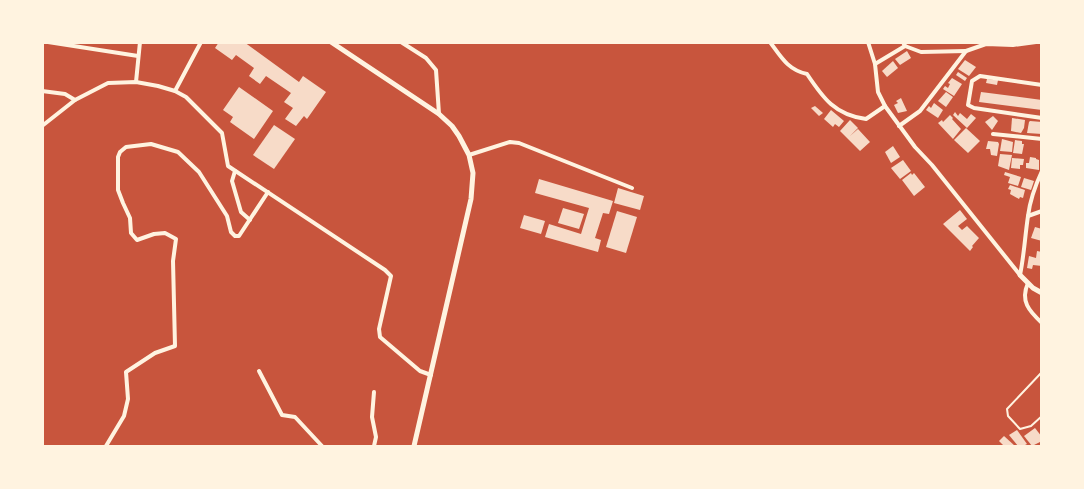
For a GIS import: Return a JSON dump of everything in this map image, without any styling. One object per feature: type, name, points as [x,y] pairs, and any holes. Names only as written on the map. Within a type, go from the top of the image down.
[{"type":"street","points":[[48,42],[138,56]]},
{"type":"street","points":[[136,82],[140,42]]},
{"type":"street","points":[[175,91],[201,42]]},
{"type":"street","points":[[331,42],[439,114],[459,136],[469,155],[473,173],[471,199],[414,446]]},
{"type":"street","points":[[401,42],[426,58],[436,70],[439,114]]},
{"type":"street","points":[[770,42],[791,69],[807,74],[823,97],[844,113],[866,119],[885,106]]},
{"type":"street","points":[[868,42],[875,64],[878,92],[885,106],[899,126],[1020,275],[1042,293]]},
{"type":"street","points":[[875,64],[904,44],[921,52],[966,51],[986,44],[1036,42]]},
{"type":"street","points":[[899,126],[920,111],[966,51]]},
{"type":"street","points":[[1042,84],[980,76],[972,81],[968,105],[974,108],[1042,118]]},
{"type":"street","points":[[42,126],[75,100],[108,83],[136,82],[175,91],[186,97],[222,133],[228,166],[385,270],[391,276],[379,329],[380,337],[420,371],[431,375]]},
{"type":"street","points":[[42,91],[65,94],[75,100]]},
{"type":"street","points":[[993,134],[1042,139]]},
{"type":"street","points":[[469,155],[510,142],[518,143],[632,188]]},
{"type":"street","points":[[106,446],[124,416],[128,399],[126,372],[155,354],[175,346],[173,261],[176,238],[165,233],[154,234],[137,240],[131,233],[130,218],[118,190],[118,158],[120,152],[126,147],[151,144],[178,152],[199,172],[226,216],[231,232],[235,236],[239,236],[268,192]]},
{"type":"street","points":[[235,171],[232,181],[236,197],[241,212],[250,220]]},
{"type":"street","points":[[1020,275],[1024,258],[1028,216],[1034,190],[1042,171]]},
{"type":"street","points":[[1028,216],[1042,210]]},
{"type":"street","points":[[1028,283],[1024,299],[1033,315],[1042,324]]},
{"type":"street","points":[[259,371],[282,415],[295,417],[322,446]]},
{"type":"street","points":[[374,392],[372,418],[376,437],[374,446]]},
{"type":"lane","points":[[1042,372],[1007,410],[1008,416],[1020,429],[1031,426],[1042,416]]},
{"type":"building","points":[[219,42],[244,42],[299,82],[303,76],[326,92],[307,119],[304,116],[296,126],[285,119],[293,108],[284,102],[291,93],[266,76],[260,84],[249,76],[254,68],[236,55],[232,60],[215,48]]},
{"type":"building","points":[[907,51],[911,58],[900,65],[895,59]]},
{"type":"building","points":[[965,60],[976,67],[969,76],[958,69]]},
{"type":"building","points":[[893,61],[898,68],[887,77],[882,71]]},
{"type":"building","points":[[958,72],[967,78],[965,81],[956,75]]},
{"type":"building","points":[[952,78],[962,84],[954,96],[943,89],[945,86],[948,88],[950,84],[948,83]]},
{"type":"building","points":[[987,79],[998,80],[997,85],[986,83]]},
{"type":"building","points":[[239,87],[273,111],[254,139],[230,122],[233,117],[223,110]]},
{"type":"building","points":[[946,92],[953,97],[946,107],[938,101]]},
{"type":"building","points":[[981,92],[1042,100],[1042,110],[979,102]]},
{"type":"building","points":[[901,98],[907,111],[898,113],[894,105]]},
{"type":"building","points":[[934,103],[943,110],[938,118],[926,110],[929,106],[931,108]]},
{"type":"building","points":[[815,106],[823,113],[819,116],[811,108]]},
{"type":"building","points":[[831,110],[844,121],[839,127],[835,124],[833,127],[824,119]]},
{"type":"building","points":[[955,112],[958,116],[960,113],[967,119],[971,114],[976,118],[967,128],[953,115]]},
{"type":"building","points":[[950,115],[961,129],[953,139],[938,123],[942,120],[943,122]]},
{"type":"building","points":[[993,116],[998,121],[992,130],[985,122]]},
{"type":"building","points":[[1012,118],[1025,120],[1021,133],[1011,131]]},
{"type":"building","points":[[850,120],[858,128],[850,136],[858,129],[870,142],[860,151],[840,131]]},
{"type":"building","points":[[1030,121],[1042,122],[1042,134],[1027,133]]},
{"type":"building","points":[[274,125],[295,139],[274,169],[253,155]]},
{"type":"building","points":[[966,128],[980,141],[968,153],[954,140]]},
{"type":"building","points":[[1002,139],[1013,142],[1012,152],[1000,151]]},
{"type":"building","points":[[1015,140],[1022,141],[1022,144],[1024,144],[1022,154],[1013,153]]},
{"type":"building","points":[[988,141],[998,142],[997,156],[991,155],[990,149],[986,149]]},
{"type":"building","points":[[893,146],[900,157],[891,163],[885,152]]},
{"type":"building","points":[[1000,154],[1012,155],[1009,170],[998,166]]},
{"type":"building","points":[[1030,157],[1039,160],[1039,170],[1026,168],[1026,163],[1029,163]]},
{"type":"building","points":[[1012,158],[1024,159],[1020,169],[1011,168]]},
{"type":"building","points":[[903,160],[911,171],[900,179],[891,168]]},
{"type":"building","points":[[1005,172],[1021,177],[1018,186],[1008,183],[1010,177],[1004,175]]},
{"type":"building","points":[[911,173],[912,175],[914,173],[925,187],[914,196],[902,180]]},
{"type":"building","points":[[1024,178],[1034,181],[1031,190],[1021,187]]},
{"type":"building","points":[[539,179],[613,201],[609,214],[603,213],[595,238],[601,240],[598,252],[545,237],[549,224],[581,234],[589,208],[535,193]]},
{"type":"building","points":[[1010,185],[1025,190],[1023,198],[1020,197],[1019,199],[1010,194],[1011,190],[1008,189]]},
{"type":"building","points":[[618,188],[644,196],[640,210],[614,203]]},
{"type":"building","points":[[563,208],[584,214],[579,229],[558,223]]},
{"type":"building","points":[[960,210],[967,219],[958,226],[962,230],[967,226],[979,238],[970,251],[943,224]]},
{"type":"building","points":[[617,211],[637,217],[626,253],[606,247]]},
{"type":"building","points":[[524,215],[545,221],[541,234],[520,228]]},
{"type":"building","points":[[1035,227],[1042,229],[1042,241],[1031,238]]},
{"type":"building","points":[[1037,251],[1042,252],[1042,266],[1033,265],[1032,269],[1027,268],[1029,256],[1036,258]]},
{"type":"building","points":[[1035,428],[1042,437],[1042,441],[1032,446],[1024,436]]},
{"type":"building","points":[[1017,430],[1027,444],[1018,446],[1009,435]]},
{"type":"building","points":[[1004,436],[1015,446],[1004,446],[999,441]]}]
